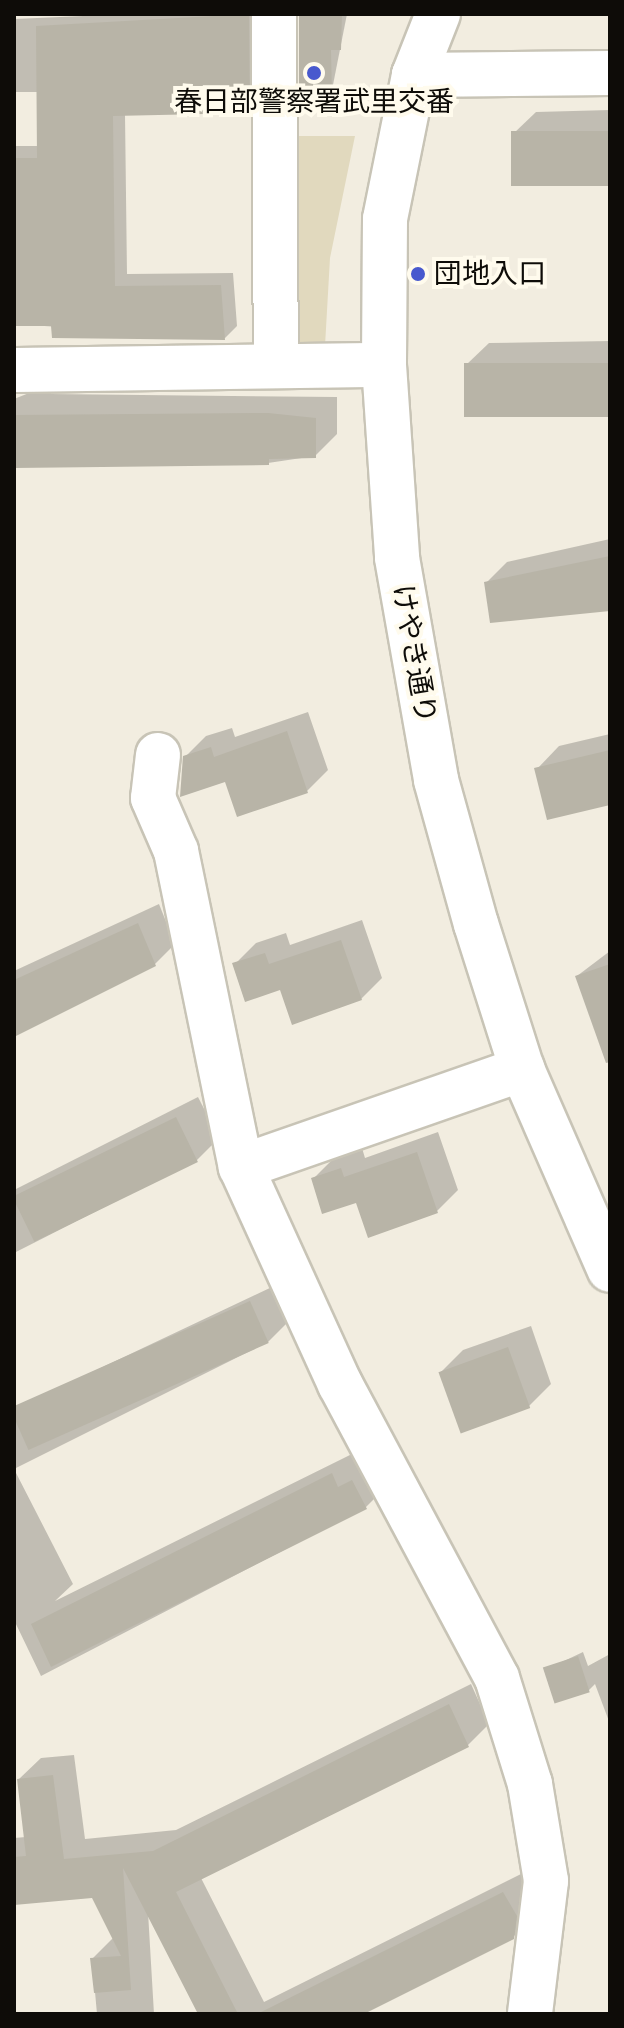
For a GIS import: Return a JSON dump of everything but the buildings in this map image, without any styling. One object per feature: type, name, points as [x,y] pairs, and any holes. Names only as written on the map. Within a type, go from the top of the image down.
[{"type":"street","points":[[274,14],[276,366]]},
{"type":"street","name":"けやき通り","points":[[438,14],[414,75],[385,219],[384,365],[397,558],[436,780],[522,1069],[610,1270]]},
{"type":"street","points":[[414,75],[610,73]]},
{"type":"street","points":[[14,370],[384,365]]},
{"type":"street","points":[[158,755],[153,798],[176,851],[241,1167],[340,1384],[497,1678],[530,1784],[546,1881],[530,2014]]},
{"type":"street","points":[[241,1167],[522,1069]]},
{"type":"shaded area","points":[[294,136],[355,136],[330,258],[325,346],[293,346]]},
{"type":"place","name":"春日部警察署武里交番","points":[[314,73]]},
{"type":"place","name":"団地入口","points":[[418,274]]}]
